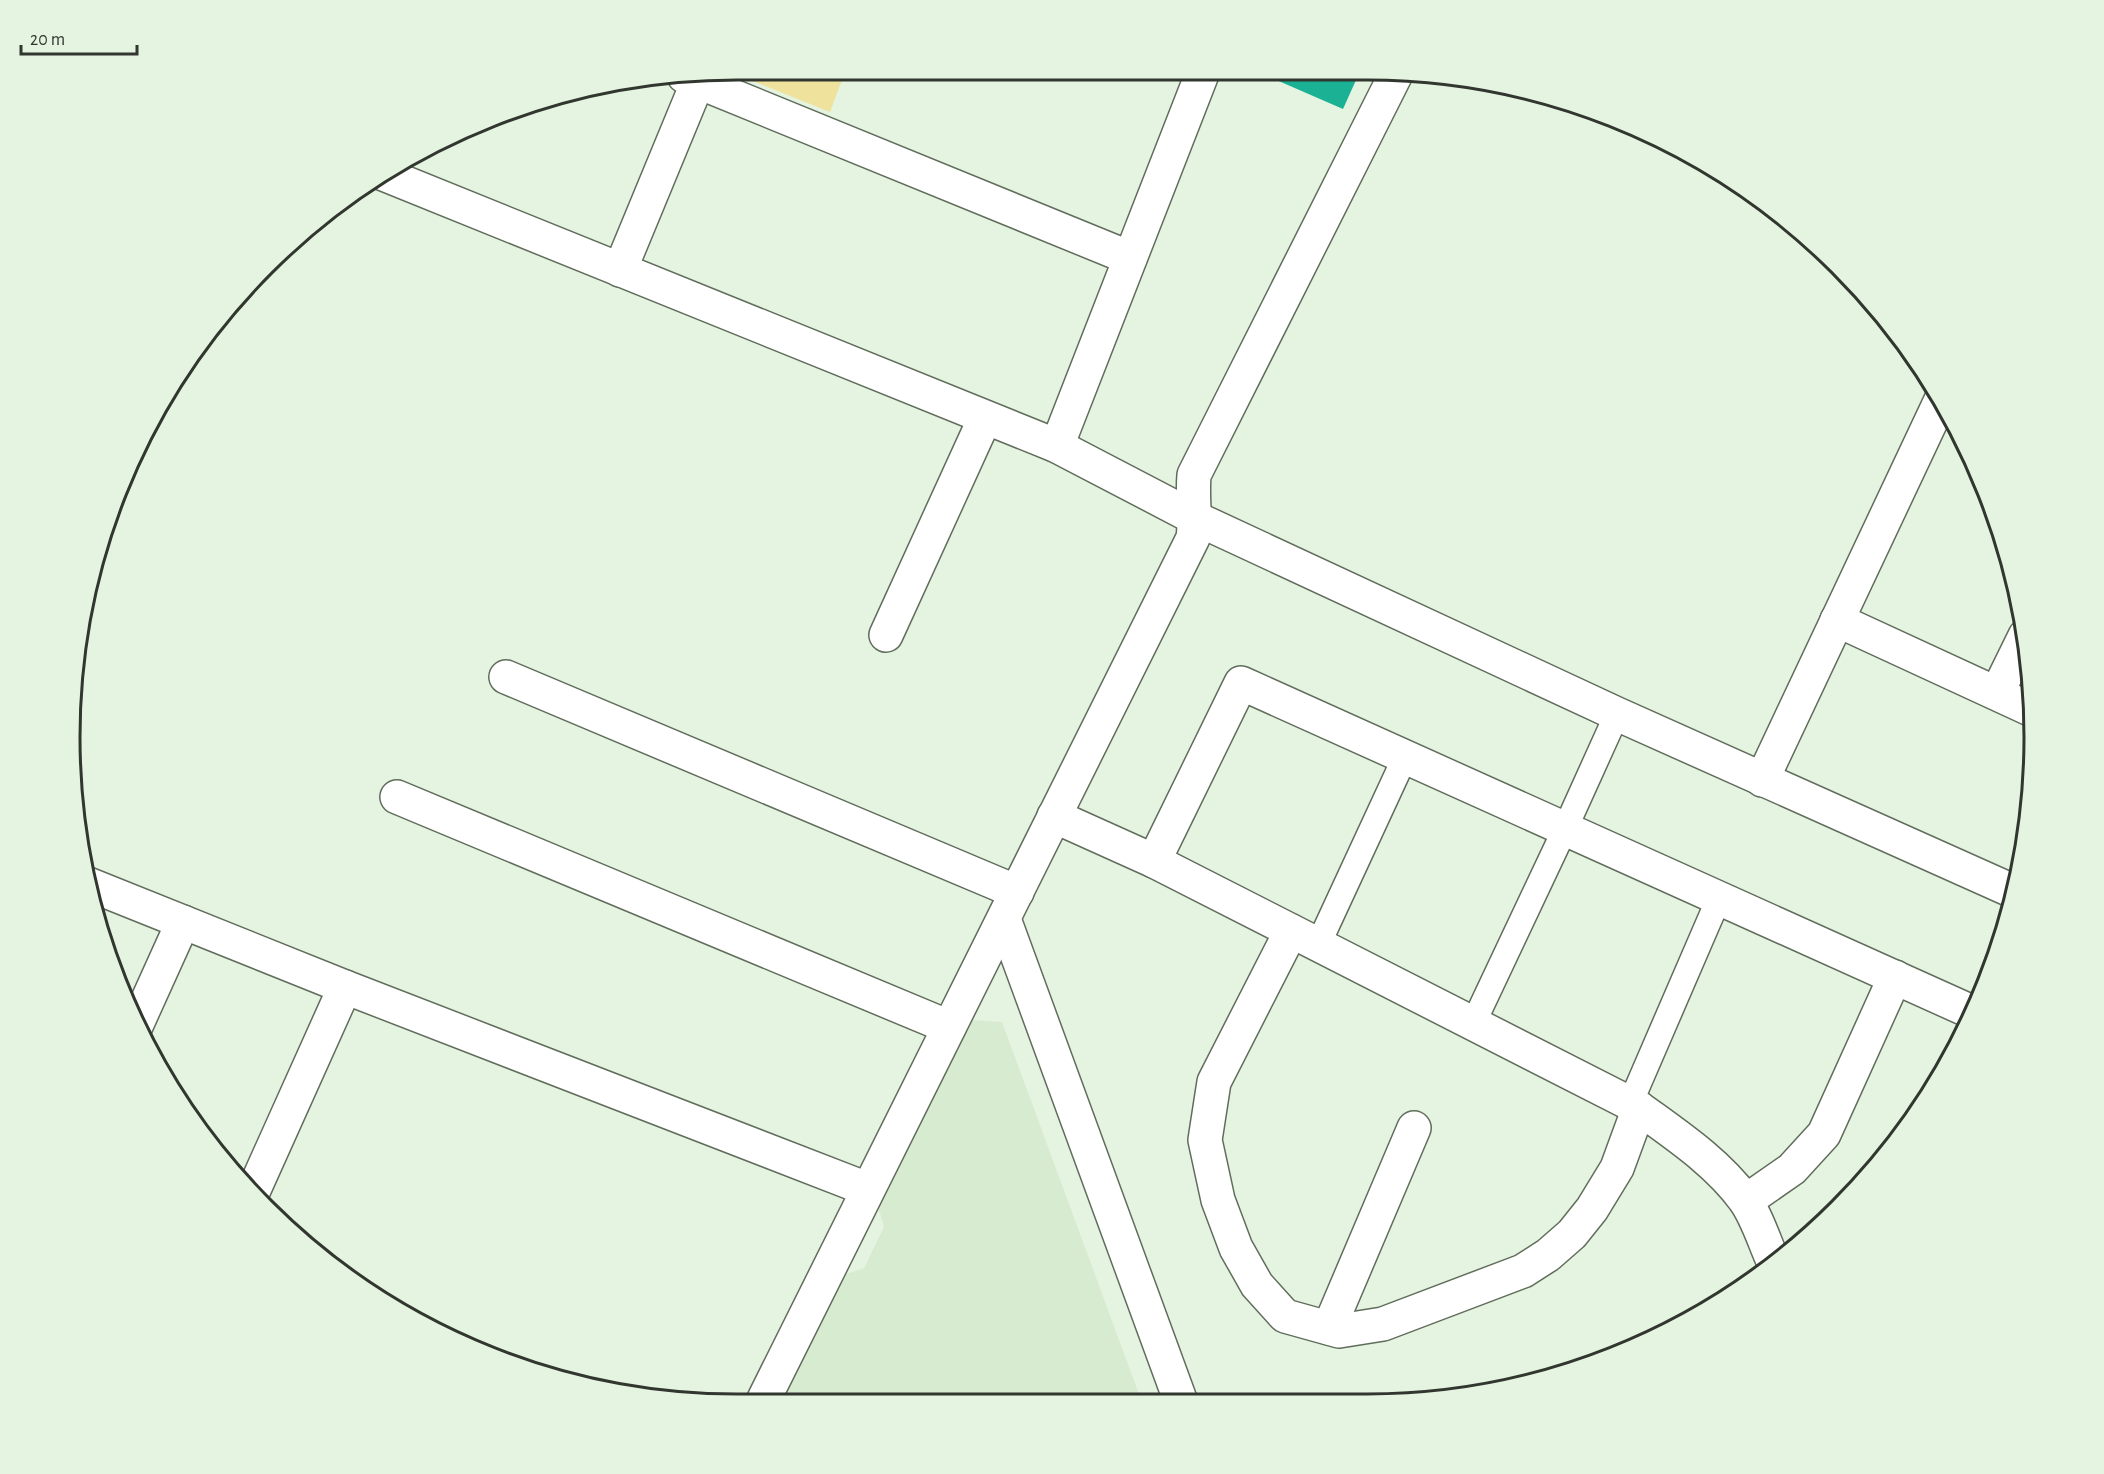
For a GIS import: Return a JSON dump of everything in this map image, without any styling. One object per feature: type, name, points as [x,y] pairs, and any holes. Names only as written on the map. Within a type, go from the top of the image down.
[{"type":"street","points":[[1057,446],[1200,80]]},
{"type":"street","points":[[620,270],[692,81]]},
{"type":"street","points":[[703,81],[1130,258]]},
{"type":"street","points":[[766,1394],[1193,538],[1196,518],[1192,496],[1194,475],[1393,81]]},
{"type":"street","points":[[392,178],[1057,446],[1196,518],[1617,714],[2006,888]]},
{"type":"street","points":[[1762,780],[1937,409]]},
{"type":"street","points":[[886,635],[985,418]]},
{"type":"street","points":[[1837,620],[2023,706]]},
{"type":"street","points":[[1997,693],[2019,649]]},
{"type":"street","points":[[506,677],[1010,905],[1178,1394]]},
{"type":"street","points":[[1154,861],[1241,683],[1966,1008]]},
{"type":"street","points":[[397,797],[949,1027]]},
{"type":"street","points":[[1054,816],[1154,861],[1634,1106],[1683,1140],[1728,1180],[1746,1201],[1771,1256]]},
{"type":"street","points":[[97,888],[345,987],[867,1189]]},
{"type":"street","points":[[141,1015],[183,922]]},
{"type":"street","points":[[1305,938],[1214,1083],[1205,1140],[1218,1200],[1236,1248],[1257,1285],[1285,1316],[1339,1331],[1383,1324],[1523,1271],[1548,1255],[1572,1234],[1592,1209],[1617,1168],[1634,1106]]},
{"type":"street","points":[[1746,1201],[1791,1169],[1824,1134],[1895,977]]},
{"type":"street","points":[[256,1185],[345,987]]},
{"type":"street","points":[[1329,1328],[1414,1128]]},
{"type":"lane","points":[[1473,1024],[1617,714]]},
{"type":"lane","points":[[1305,938],[1405,757]]},
{"type":"lane","points":[[1634,1106],[1719,898]]},
{"type":"shaded area","points":[[750,80],[842,80],[830,112]]},
{"type":"shaded area","points":[[968,1020],[1002,1022],[1139,1394],[782,1394],[841,1276],[864,1268],[884,1227],[877,1203]]},
{"type":"water","points":[[1276,80],[1356,80],[1343,109]]}]
